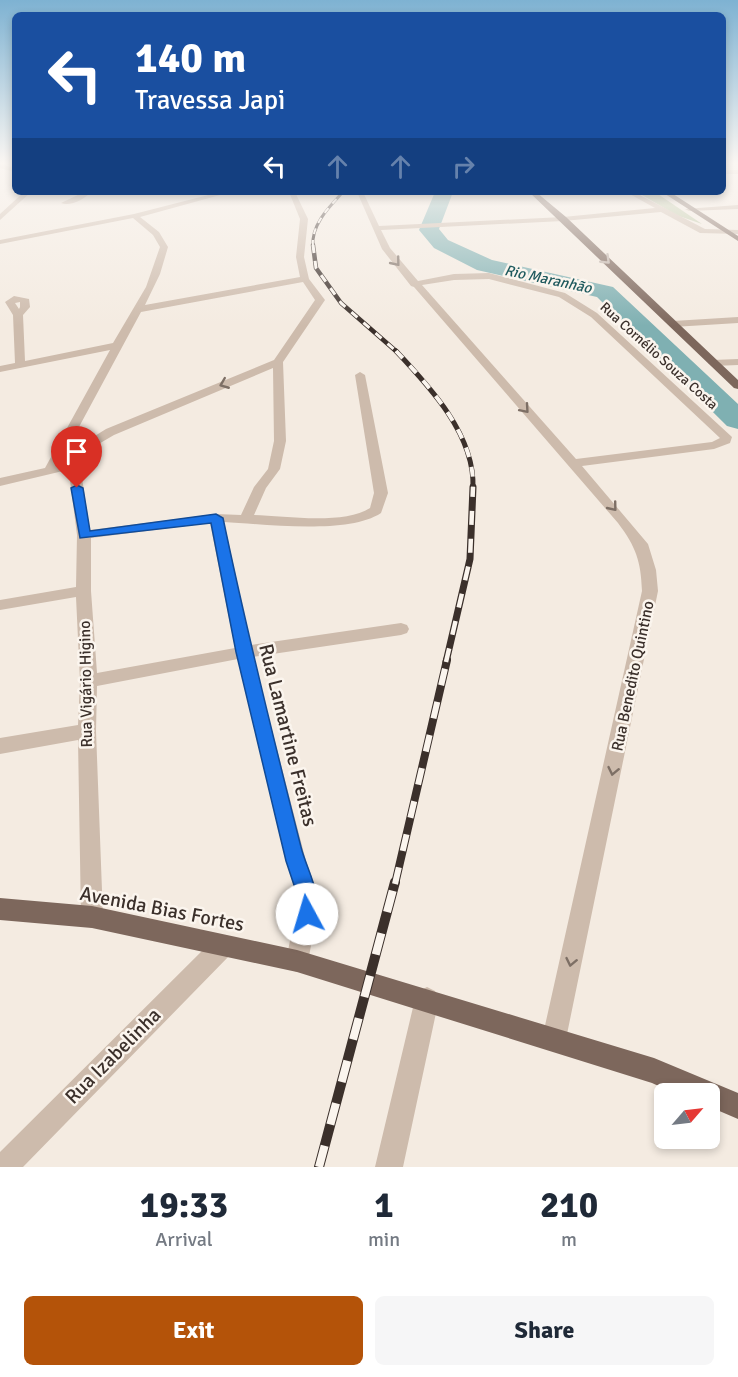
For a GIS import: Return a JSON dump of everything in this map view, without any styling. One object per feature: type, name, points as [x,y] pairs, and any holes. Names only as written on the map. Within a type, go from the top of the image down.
[{"type":"main road","points":[[560,216],[738,386]]},
{"type":"main road","points":[[700,216],[725,232]]},
{"type":"main road","name":"Avenida Bias Fortes","points":[[0,909],[92,917],[297,961],[554,1039],[654,1071],[682,1083]]},
{"type":"main road","name":"Avenida Bias Fortes","points":[[720,1099],[738,1106]]},
{"type":"street","points":[[0,242],[132,216]]},
{"type":"street","points":[[50,470],[117,345],[140,309],[160,264],[164,247],[156,234],[135,216]]},
{"type":"street","points":[[0,482],[50,470],[77,459],[110,432],[278,362],[320,304],[318,296],[304,279],[300,257],[303,216]]},
{"type":"street","name":"Rua Benedito Quintino","points":[[372,216],[386,249],[414,284],[574,463],[641,544],[649,570],[650,591],[554,1039]]},
{"type":"street","points":[[378,228],[590,216]]},
{"type":"street","points":[[673,216],[703,231],[725,232],[737,236]]},
{"type":"street","points":[[0,225],[14,240]]},
{"type":"street","name":"Rua Cornélio Souza Costa","points":[[414,284],[454,277],[489,276],[562,296],[594,315],[713,422],[732,436]]},
{"type":"street","points":[[140,309],[304,279]]},
{"type":"street","points":[[18,315],[20,365]]},
{"type":"street","points":[[673,324],[738,320]]},
{"type":"street","points":[[0,369],[117,345]]},
{"type":"street","points":[[246,519],[260,487],[274,470],[280,441],[278,362]]},
{"type":"street","points":[[713,363],[738,362]]},
{"type":"street","points":[[84,535],[216,518],[324,522],[360,518],[376,510],[381,493],[360,375]]},
{"type":"street","points":[[574,463],[714,445],[732,436]]},
{"type":"street","name":"Rua Vigário Higino","points":[[77,459],[84,535],[83,591],[89,681],[87,731],[92,917]]},
{"type":"street","name":"Rua Lamartine Freitas","points":[[216,518],[244,652],[296,861],[309,900],[297,961]]},
{"type":"street","points":[[0,605],[83,591]]},
{"type":"street","points":[[89,681],[244,652],[401,629]]},
{"type":"street","points":[[0,746],[87,731]]},
{"type":"street","name":"Rua Izabelinha","points":[[4,1167],[223,946]]},
{"type":"street","points":[[388,1167],[427,999]]},
{"type":"green space","points":[[680,216],[691,216],[702,224]]},
{"type":"waterway","name":"Rio Maranhão","points":[[434,216],[429,230],[441,244],[485,265],[605,292],[738,420]]},
{"type":"railway","points":[[313,245],[315,231],[323,216]]},
{"type":"railway","points":[[313,245],[316,268],[341,303],[397,352]]},
{"type":"railway","points":[[397,352],[423,380],[448,413],[467,449],[472,468],[473,488]]},
{"type":"railway","points":[[446,662],[470,559],[473,488]]},
{"type":"railway","points":[[395,884],[447,660]]},
{"type":"railway","points":[[319,1167],[395,882]]},
{"type":"route","points":[[77,488],[84,535],[216,518],[244,652],[296,861],[309,900],[307,914]]}]
